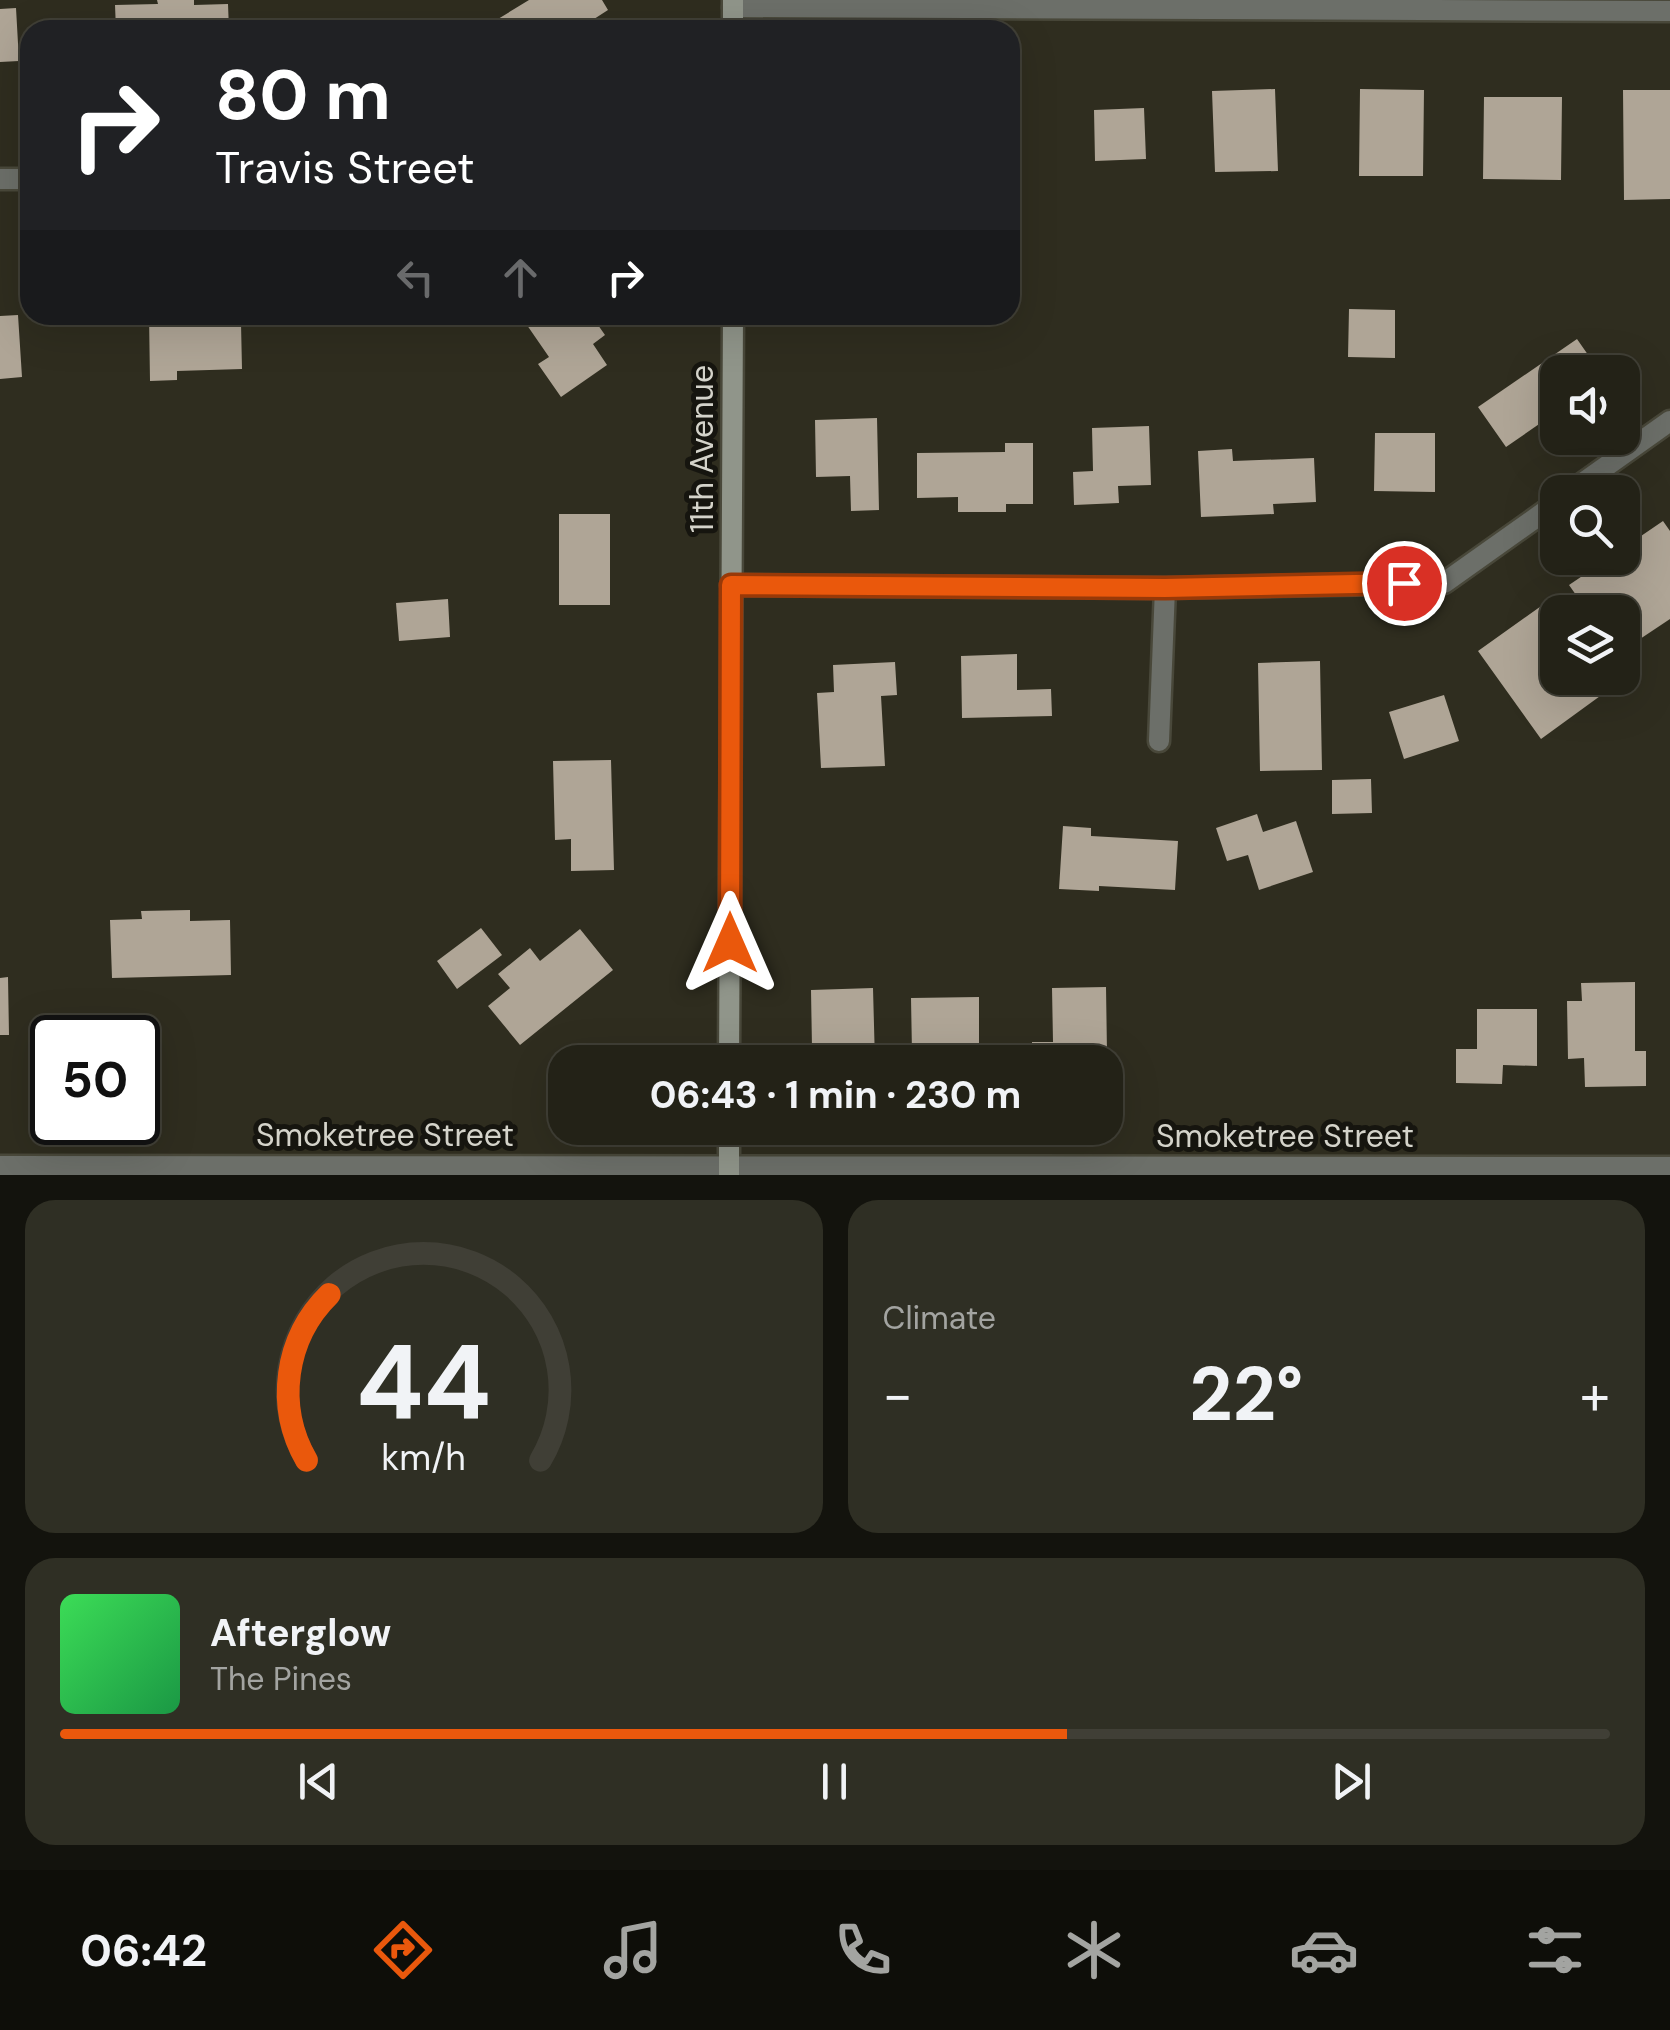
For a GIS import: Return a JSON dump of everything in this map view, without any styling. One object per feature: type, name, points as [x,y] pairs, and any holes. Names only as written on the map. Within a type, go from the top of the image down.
[{"type":"main road","name":"11th Avenue","points":[[729,1045],[733,325]]},
{"type":"street","points":[[732,3],[1670,11]]},
{"type":"street","points":[[1594,475],[1670,422]]},
{"type":"street","points":[[731,585],[1165,588],[1444,582],[1540,515]]},
{"type":"street","points":[[1159,741],[1165,588]]},
{"type":"street","name":"Smoketree Street","points":[[0,1166],[729,1170],[1670,1167]]},
{"type":"building","points":[[157,0],[228,4],[229,20],[116,20],[115,5],[158,4]]},
{"type":"building","points":[[529,0],[602,0],[608,10],[592,20],[498,19]]},
{"type":"building","points":[[16,8],[19,61],[0,62],[0,9]]},
{"type":"building","points":[[1275,89],[1278,171],[1215,172],[1212,91]]},
{"type":"building","points":[[1360,89],[1424,90],[1423,176],[1359,176]]},
{"type":"building","points":[[1623,90],[1670,90],[1670,199],[1624,200]]},
{"type":"building","points":[[1484,97],[1562,97],[1561,180],[1483,179]]},
{"type":"building","points":[[1144,108],[1146,159],[1095,161],[1094,110]]},
{"type":"building","points":[[1349,309],[1395,310],[1395,358],[1348,357]]},
{"type":"building","points":[[18,315],[22,377],[0,379],[0,316]]},
{"type":"building","points":[[149,325],[241,325],[242,369],[177,371],[177,380],[150,381]]},
{"type":"building","points":[[527,325],[598,325],[605,335],[593,344],[607,365],[561,397],[538,364],[549,357]]},
{"type":"building","points":[[1577,339],[1588,355],[1554,355]]},
{"type":"building","points":[[1540,364],[1540,423],[1506,447],[1478,407]]},
{"type":"building","points":[[877,418],[879,510],[851,511],[850,476],[816,477],[815,420]]},
{"type":"building","points":[[1149,426],[1151,485],[1118,486],[1119,503],[1074,505],[1073,472],[1093,471],[1092,428]]},
{"type":"building","points":[[1375,433],[1435,433],[1435,492],[1374,491]]},
{"type":"building","points":[[1005,443],[1033,443],[1033,504],[1006,504],[1006,512],[958,512],[958,497],[917,498],[917,453],[1005,452]]},
{"type":"building","points":[[1232,449],[1233,461],[1314,458],[1316,502],[1273,504],[1274,514],[1201,517],[1198,451]]},
{"type":"building","points":[[559,514],[610,514],[610,605],[559,605]]},
{"type":"building","points":[[1663,521],[1670,531],[1670,619],[1640,639],[1640,595],[1576,595],[1569,585],[1584,575],[1640,575],[1640,537]]},
{"type":"building","points":[[448,599],[450,637],[399,641],[396,603]]},
{"type":"building","points":[[1540,607],[1540,695],[1602,695],[1541,739],[1478,651]]},
{"type":"building","points":[[1017,654],[1017,690],[1051,689],[1052,716],[962,718],[961,656]]},
{"type":"building","points":[[1320,661],[1322,770],[1260,771],[1258,663]]},
{"type":"building","points":[[895,662],[897,695],[881,696],[885,766],[821,768],[817,693],[834,692],[833,665]]},
{"type":"building","points":[[1444,695],[1459,741],[1404,759],[1389,712]]},
{"type":"building","points":[[611,760],[614,870],[571,871],[571,839],[555,840],[553,761]]},
{"type":"building","points":[[1371,779],[1372,813],[1332,814],[1332,780]]},
{"type":"building","points":[[1257,814],[1263,832],[1296,821],[1313,872],[1259,890],[1248,855],[1227,861],[1216,828]]},
{"type":"building","points":[[1063,826],[1091,828],[1091,836],[1178,841],[1175,890],[1099,886],[1099,891],[1059,889]]},
{"type":"building","points":[[190,910],[190,921],[230,920],[231,975],[112,978],[110,920],[142,919],[141,911]]},
{"type":"building","points":[[481,928],[502,955],[457,989],[437,961]]},
{"type":"building","points":[[580,929],[613,970],[520,1045],[488,1006],[510,988],[498,974],[530,948],[540,961]]},
{"type":"building","points":[[8,977],[9,1035],[0,1035],[0,978]]},
{"type":"building","points":[[1635,982],[1635,1051],[1646,1051],[1646,1086],[1585,1087],[1584,1058],[1568,1059],[1567,1001],[1582,1001],[1581,983]]},
{"type":"building","points":[[1106,987],[1107,1045],[1032,1045],[1053,1042],[1052,988]]},
{"type":"building","points":[[873,988],[875,1045],[812,1045],[811,990]]},
{"type":"building","points":[[979,997],[979,1045],[912,1045],[911,998]]},
{"type":"building","points":[[1477,1009],[1537,1009],[1537,1066],[1503,1065],[1502,1084],[1456,1083],[1456,1049],[1477,1049]]},
{"type":"route","points":[[730,943],[731,585],[1165,588],[1404,583]]}]
